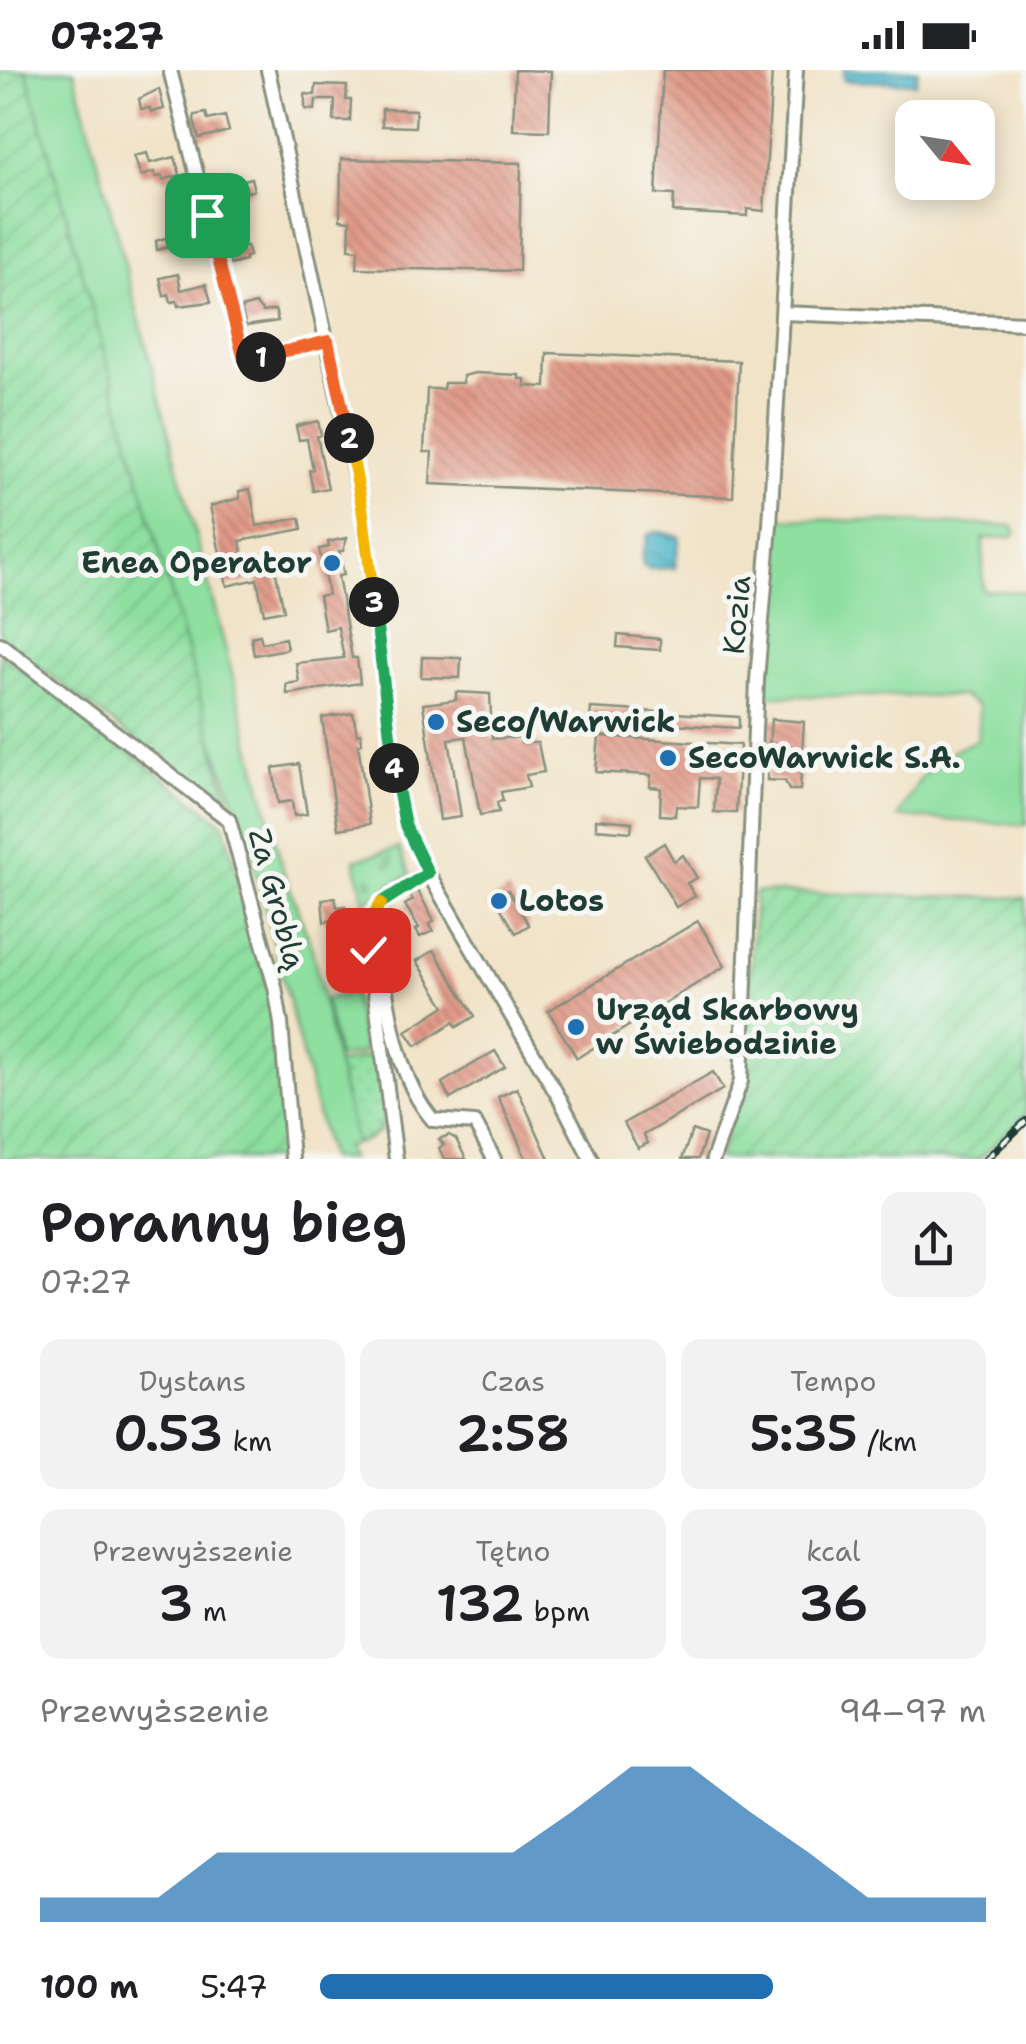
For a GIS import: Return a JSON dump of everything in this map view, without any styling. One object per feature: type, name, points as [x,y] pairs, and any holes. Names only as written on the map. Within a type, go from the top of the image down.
[{"type":"street","points":[[170,70],[244,360],[328,341]]},
{"type":"street","points":[[268,70],[362,507],[400,803],[410,838],[591,1159]]},
{"type":"street","name":"Kozia","points":[[713,1159],[742,1081],[757,680],[796,70]]},
{"type":"street","points":[[782,313],[1026,323]]},
{"type":"street","name":"Za Groblą","points":[[0,644],[229,820],[275,987],[292,1159]]},
{"type":"street","points":[[396,1159],[368,950],[368,923],[379,904],[428,873]]},
{"type":"street","points":[[368,950],[374,950],[381,960],[396,1038],[415,1092],[430,1117],[474,1123],[494,1159]]},
{"type":"green space","points":[[0,70],[26,70],[228,798],[211,798],[0,637]]},
{"type":"green space","points":[[24,70],[74,70],[284,873],[311,944],[337,1064],[376,1054],[381,1129],[368,1140],[345,1147],[350,1159],[329,1159],[245,831],[203,713]]},
{"type":"green space","points":[[773,520],[1012,526],[1017,532],[1012,537],[983,539],[983,590],[1026,592],[1026,825],[898,817],[937,761],[978,740],[979,706],[962,696],[762,696]]},
{"type":"green space","points":[[0,653],[224,824],[276,1028],[287,1159],[0,1159]]},
{"type":"green space","points":[[399,848],[410,874],[364,902],[355,860]]},
{"type":"green space","points":[[755,892],[1026,898],[1026,1114],[979,1159],[717,1159],[745,1079]]},
{"type":"green space","points":[[353,993],[365,1052],[338,1058],[325,999]]},
{"type":"green space","points":[[376,1054],[384,1095],[384,1120],[370,1138],[355,1143],[337,1064]]},
{"type":"water","points":[[843,70],[918,70],[916,83],[847,81],[843,80]]},
{"type":"water","points":[[657,531],[680,537],[675,568],[643,566],[648,535]]},
{"type":"building","points":[[515,70],[551,71],[549,131],[513,130]]},
{"type":"building","points":[[663,70],[772,70],[764,211],[747,209],[747,216],[673,212],[674,195],[656,194]]},
{"type":"building","points":[[316,85],[347,86],[350,121],[334,121],[335,100],[316,100],[315,110],[305,109],[305,94],[315,95]]},
{"type":"building","points":[[159,89],[164,109],[141,109],[139,99]]},
{"type":"building","points":[[382,109],[416,110],[415,127],[382,126]]},
{"type":"building","points":[[206,113],[208,120],[225,116],[229,131],[199,138],[195,115]]},
{"type":"building","points":[[147,153],[150,163],[175,157],[180,175],[163,180],[154,172],[141,176],[134,156]]},
{"type":"building","points":[[341,159],[521,163],[519,271],[357,268],[358,250],[349,249],[350,221],[340,220]]},
{"type":"building","points":[[234,178],[235,182],[251,178],[254,190],[214,203],[210,185]]},
{"type":"building","points":[[191,222],[196,240],[157,250],[156,241],[172,236],[178,225]]},
{"type":"building","points":[[241,243],[242,247],[247,246],[249,256],[230,265],[225,246]]},
{"type":"building","points":[[178,274],[181,290],[206,284],[211,302],[178,306],[177,301],[171,302],[169,294],[164,296],[160,278]]},
{"type":"building","points":[[256,304],[263,312],[275,310],[278,321],[246,326],[241,308]]},
{"type":"building","points":[[547,353],[739,361],[733,497],[430,484],[432,452],[424,452],[427,389],[443,389],[444,383],[463,383],[463,376],[475,373],[519,375],[519,379],[525,379],[525,386],[546,387]]},
{"type":"building","points":[[318,421],[321,435],[317,436],[328,488],[313,491],[307,439],[299,440],[296,426]]},
{"type":"building","points":[[250,489],[257,526],[300,518],[302,529],[240,541],[245,565],[273,560],[284,610],[264,614],[257,579],[227,586],[210,506],[240,498],[239,491]]},
{"type":"building","points":[[347,538],[343,551],[339,551],[344,575],[338,576],[360,683],[287,694],[286,684],[299,682],[296,663],[344,658],[338,627],[325,630],[319,596],[328,594],[319,549],[329,547],[328,542]]},
{"type":"building","points":[[260,635],[262,643],[285,638],[287,649],[254,655],[251,637]]},
{"type":"building","points":[[618,635],[660,639],[660,650],[617,647]]},
{"type":"building","points":[[422,657],[461,658],[460,678],[421,677]]},
{"type":"building","points":[[456,692],[490,694],[492,739],[520,737],[521,743],[538,743],[544,772],[526,775],[529,787],[501,792],[499,812],[480,815],[466,737],[449,739],[461,817],[440,820],[423,704],[456,700]]},
{"type":"building","points":[[591,708],[739,717],[739,728],[590,719]]},
{"type":"building","points":[[353,713],[357,734],[361,733],[362,743],[358,744],[370,824],[338,829],[322,718]]},
{"type":"building","points":[[771,719],[804,722],[800,790],[789,790],[785,781],[767,780]]},
{"type":"building","name":"SecoWarwick S.A.","points":[[599,736],[740,745],[736,813],[714,812],[716,779],[700,778],[698,807],[676,806],[675,816],[660,815],[661,788],[650,787],[651,775],[596,772]]},
{"type":"building","points":[[299,764],[307,814],[294,816],[292,801],[278,803],[273,768]]},
{"type":"building","points":[[596,819],[632,822],[631,832],[596,829]]},
{"type":"building","points":[[664,843],[674,861],[683,855],[697,878],[687,883],[695,896],[676,907],[645,855]]},
{"type":"building","points":[[508,890],[529,925],[516,933],[495,899]]},
{"type":"building","points":[[418,891],[434,921],[429,925],[433,931],[420,937],[405,905],[413,900],[410,895]]},
{"type":"building","points":[[335,897],[337,907],[345,906],[347,917],[324,922],[322,900]]},
{"type":"building","points":[[698,921],[725,966],[577,1058],[548,1011]]},
{"type":"building","points":[[434,950],[475,1016],[457,1027],[454,1022],[416,1046],[406,1031],[445,1006],[417,961]]},
{"type":"building","points":[[495,1051],[505,1067],[450,1099],[442,1083]]},
{"type":"building","points":[[713,1072],[723,1089],[644,1135],[648,1143],[638,1148],[624,1123]]},
{"type":"building","points":[[517,1088],[549,1159],[526,1159],[498,1097]]},
{"type":"building","points":[[692,1130],[706,1135],[698,1159],[682,1159]]},
{"type":"building","points":[[449,1135],[456,1139],[466,1159],[444,1159],[439,1148],[444,1145],[439,1139]]},
{"type":"railway","points":[[986,1159],[1026,1121]]},
{"type":"place","name":"Enea Operator","points":[[332,563]]},
{"type":"place","name":"Seco/Warwick","points":[[436,722]]},
{"type":"place","name":"SecoWarwick S.A.","points":[[668,758]]},
{"type":"place","name":"Lotos","points":[[499,901]]},
{"type":"place","name":"Urząd Skarbowy w Świebodzinie","points":[[576,1027]]},
{"type":"route","points":[[207,215],[244,360],[328,341],[362,507],[400,803],[410,838],[428,873],[379,904],[368,923],[368,950]]}]
